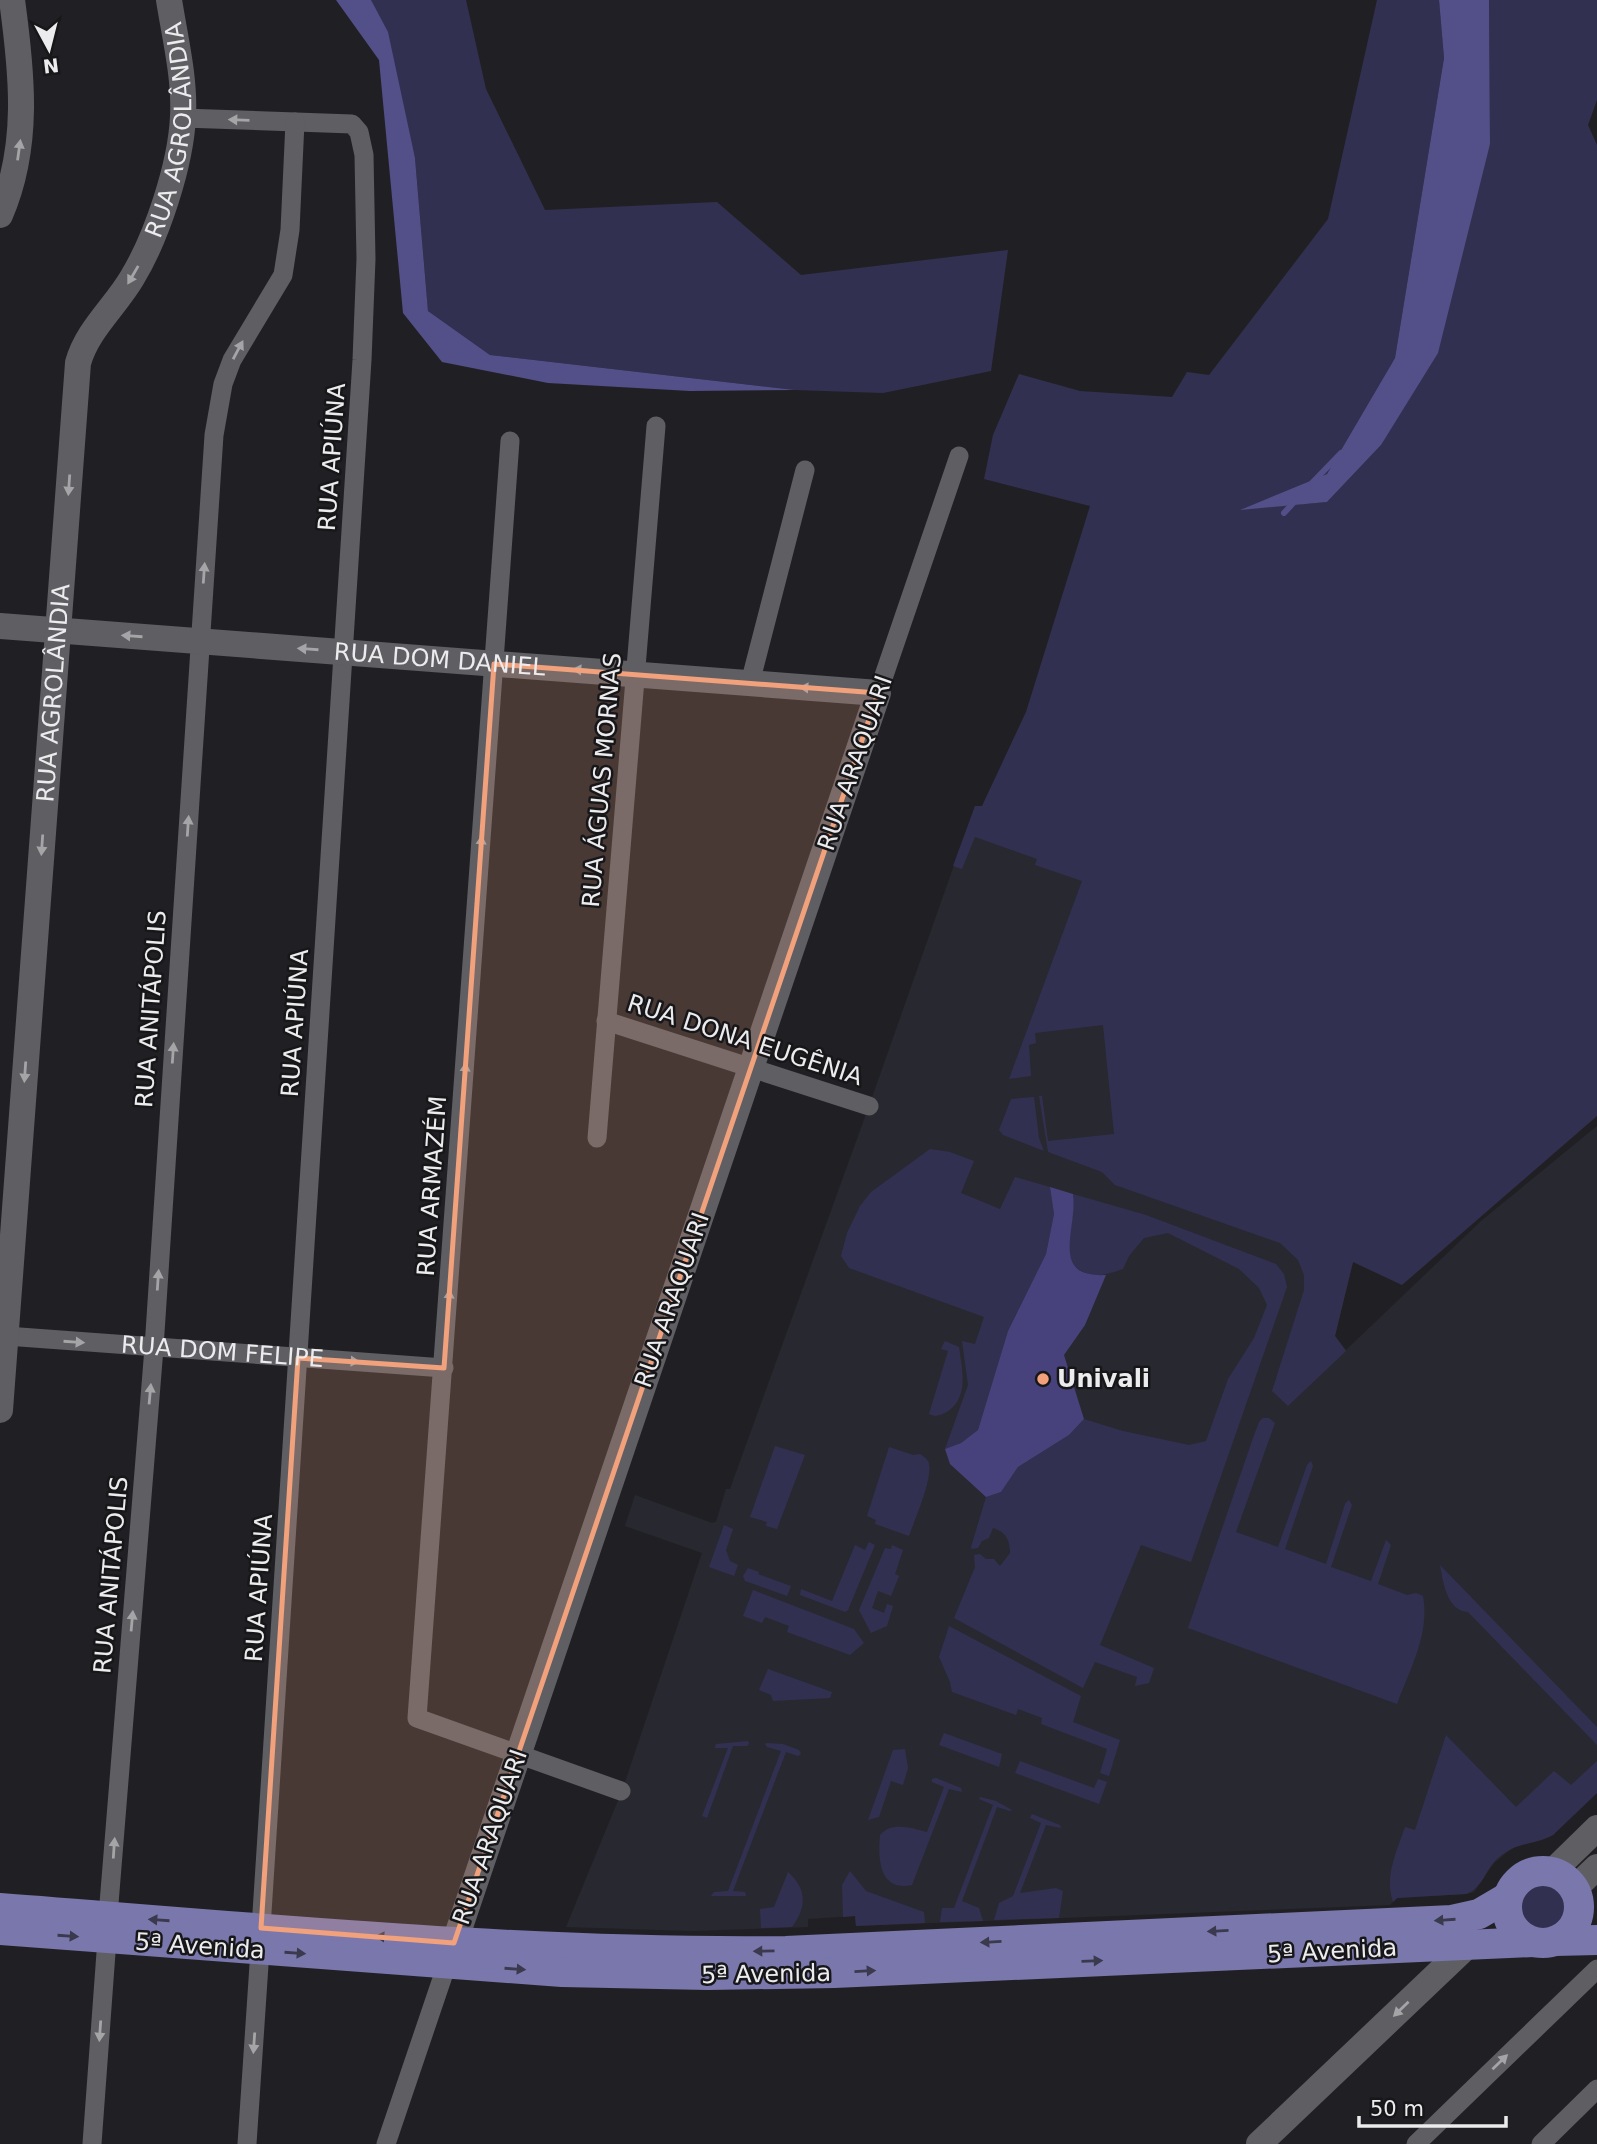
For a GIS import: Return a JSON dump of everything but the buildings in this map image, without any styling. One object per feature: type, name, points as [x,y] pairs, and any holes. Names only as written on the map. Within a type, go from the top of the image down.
[{"type":"main road","points":[[1541,1872],[1575,1896],[1573,1927],[1565,1935],[1544,1941],[1522,1937],[1514,1929],[1507,1908],[1508,1897],[1520,1880],[1541,1872]]},
{"type":"main road","name":"5ª Avenida","points":[[450,1953],[786,1951],[1452,1920],[1479,1914],[1508,1897]]},
{"type":"main road","name":"5ª Avenida","points":[[0,1908],[107,1927],[450,1953],[634,1975],[789,1974],[1597,1940]]},
{"type":"main road","name":"5ª Avenida","points":[[0,1930],[107,1927]]},
{"type":"street","points":[[0,215],[15,174],[20,147],[20,72],[12,0]]},
{"type":"street","name":"RUA AGROLÂNDIA","points":[[0,1410],[3,1336],[78,363],[85,342],[132,279],[144,255],[176,162],[183,118],[180,65],[169,0]]},
{"type":"street","points":[[183,118],[295,122]]},
{"type":"street","name":"RUA APIÚNA","points":[[247,2144],[344,652],[366,259],[364,155],[359,132],[352,124],[295,122]]},
{"type":"street","name":"RUA ANITÁPOLIS","points":[[92,2144],[154,1348],[217,413],[232,360],[283,275],[290,230],[295,122]]},
{"type":"street","name":"RUA ÁGUAS MORNAS","points":[[597,1138],[656,426]]},
{"type":"street","name":"RUA ARMAZÉM","points":[[510,441],[417,1718],[621,1791]]},
{"type":"street","name":"RUA ARAQUARI","points":[[386,2144],[959,456]]},
{"type":"street","points":[[750,683],[805,470]]},
{"type":"street","name":"RUA DOM DANIEL","points":[[0,626],[878,693]]},
{"type":"street","name":"RUA DONA EUGÊNIA","points":[[606,1021],[869,1106]]},
{"type":"street","name":"RUA DOM FELIPE","points":[[3,1336],[444,1368]]},
{"type":"street","points":[[1575,1896],[1597,1828]]},
{"type":"street","points":[[1575,1896],[1597,1867]]},
{"type":"street","points":[[1259,2144],[1468,1945]]},
{"type":"street","points":[[1416,2144],[1597,1969]]},
{"type":"street","points":[[1541,2144],[1597,2089]]},
{"type":"highlighted area","points":[[494,664],[878,693],[454,1943],[261,1928],[298,1358],[444,1368]]},
{"type":"shaded area","points":[[336,0],[371,0],[388,32],[415,158],[428,311],[490,355],[795,390],[690,391],[548,383],[442,362],[403,313],[379,60]]},
{"type":"shaded area","points":[[371,0],[466,0],[486,89],[545,210],[717,202],[801,275],[1008,250],[991,371],[883,393],[795,390],[490,355],[428,311],[415,158]]},
{"type":"shaded area","points":[[1377,0],[1439,0],[1444,58],[1395,358],[1327,474],[1243,509],[1327,502],[1381,445],[1490,144],[1489,0],[1597,0],[1597,100],[1588,125],[1597,145],[1597,1116],[1402,1285],[1353,1262],[1335,1336],[1346,1351],[1288,1406],[1272,1391],[1304,1290],[1304,1275],[1298,1260],[1280,1243],[1115,1185],[1102,1172],[1048,1152],[1039,1096],[1042,1096],[1048,1141],[1114,1134],[1103,1025],[1035,1033],[1036,1043],[1029,1045],[1031,1076],[1009,1079],[1082,881],[1035,865],[1037,859],[975,837],[962,869],[953,866],[975,806],[982,806],[1026,712],[1090,506],[984,479],[993,435],[1019,374],[1080,391],[1172,397],[1187,372],[1209,375],[1328,219]]},
{"type":"shaded area","points":[[1439,0],[1489,0],[1490,144],[1438,353],[1381,445],[1327,502],[1240,510],[1327,474],[1395,358],[1444,58]]},
{"type":"shaded area","name":"Univali","points":[[975,806],[1114,874],[1353,1262],[1335,1336],[1346,1350],[1481,1221],[1597,1126],[1597,1793],[1553,1835],[1510,1850],[1494,1863],[1474,1892],[1397,1898],[1390,1905],[856,1926],[855,1916],[808,1919],[808,1927],[692,1931],[566,1927],[622,1791],[702,1553],[625,1526],[635,1495],[712,1523],[716,1522],[869,1106]]},
{"type":"shaded area","points":[[1034,1097],[1039,1138],[1044,1151],[1003,1135],[999,1130],[1011,1099]]},
{"type":"shaded area","points":[[930,1149],[950,1152],[974,1161],[961,1193],[1000,1209],[1015,1177],[1050,1187],[1054,1214],[1046,1254],[1008,1331],[978,1430],[961,1443],[945,1449],[968,1385],[962,1341],[975,1344],[984,1317],[849,1268],[841,1256],[847,1233],[860,1206],[871,1192]]},
{"type":"shaded area","points":[[1050,1187],[1073,1194],[1071,1260],[1077,1268],[1088,1274],[1106,1275],[1085,1325],[1064,1355],[1084,1419],[1069,1435],[1018,1467],[1001,1492],[986,1497],[950,1464],[945,1449],[961,1443],[978,1430],[1008,1331],[1046,1254],[1054,1214]]},
{"type":"shaded area","points":[[1073,1194],[1146,1215],[1276,1264],[1284,1274],[1287,1287],[1191,1562],[1141,1545],[1100,1645],[1154,1668],[1149,1683],[1135,1686],[1137,1677],[1095,1662],[1083,1688],[954,1618],[975,1567],[974,1555],[980,1554],[986,1559],[994,1559],[1000,1566],[1010,1553],[1006,1537],[993,1528],[989,1538],[982,1541],[978,1548],[971,1547],[986,1497],[1001,1492],[1018,1467],[1069,1435],[1084,1419],[1123,1431],[1189,1445],[1206,1441],[1228,1379],[1254,1338],[1267,1305],[1259,1288],[1239,1269],[1168,1233],[1144,1238],[1129,1256],[1123,1269],[1096,1275],[1081,1271],[1074,1264],[1068,1246]]},
{"type":"shaded area","points":[[945,1341],[959,1347],[961,1392],[953,1407],[945,1413],[933,1416],[929,1414],[948,1351],[941,1349]]},
{"type":"shaded area","points":[[1263,1418],[1269,1418],[1275,1423],[1236,1532],[1278,1547],[1307,1465],[1311,1461],[1313,1466],[1285,1549],[1326,1564],[1345,1504],[1349,1500],[1352,1505],[1331,1567],[1371,1581],[1386,1540],[1391,1545],[1378,1584],[1407,1595],[1416,1593],[1423,1596],[1424,1624],[1421,1637],[1397,1704],[1188,1628],[1253,1438]]},
{"type":"shaded area","points":[[775,1446],[805,1455],[777,1529],[766,1526],[767,1522],[750,1517]]},
{"type":"shaded area","points":[[889,1447],[913,1455],[920,1454],[928,1461],[929,1477],[909,1536],[875,1524],[876,1520],[867,1516]]},
{"type":"shaded area","points":[[724,1525],[733,1529],[726,1550],[730,1561],[738,1565],[734,1576],[709,1567]]},
{"type":"shaded area","points":[[869,1542],[875,1545],[848,1610],[845,1612],[800,1595],[801,1589],[832,1601],[855,1545],[865,1550]]},
{"type":"shaded area","points":[[892,1545],[903,1550],[895,1574],[899,1576],[891,1596],[878,1591],[872,1608],[884,1613],[887,1604],[893,1606],[887,1626],[871,1633],[859,1610],[885,1548],[891,1549]]},
{"type":"shaded area","points":[[1440,1565],[1597,1727],[1597,1745],[1468,1612],[1455,1607],[1447,1595]]},
{"type":"shaded area","points":[[748,1568],[791,1586],[787,1596],[745,1581],[743,1576]]},
{"type":"shaded area","points":[[753,1590],[854,1629],[864,1643],[850,1655],[787,1632],[789,1626],[765,1617],[762,1623],[743,1616]]},
{"type":"shaded area","points":[[949,1626],[1081,1696],[1073,1722],[1120,1740],[1109,1776],[1100,1773],[1107,1749],[1041,1724],[1042,1718],[1018,1709],[1016,1715],[952,1692],[939,1657]]},
{"type":"shaded area","points":[[768,1669],[832,1692],[830,1698],[773,1701],[771,1695],[759,1690]]},
{"type":"shaded area","points":[[944,1733],[1002,1754],[999,1767],[939,1745]]},
{"type":"shaded area","points":[[1446,1735],[1516,1807],[1554,1771],[1571,1785],[1597,1761],[1597,1793],[1553,1835],[1516,1847],[1502,1855],[1471,1892],[1397,1898],[1393,1902],[1390,1883],[1395,1854],[1405,1827],[1415,1830]]},
{"type":"shaded area","points":[[748,1741],[747,1746],[733,1746],[707,1818],[702,1816],[728,1748],[715,1748],[716,1744]]},
{"type":"shaded area","points":[[767,1743],[783,1744],[799,1750],[801,1754],[798,1756],[786,1752],[733,1891],[745,1892],[746,1896],[711,1896],[714,1892],[728,1891],[781,1751],[767,1747]]},
{"type":"shaded area","points":[[905,1749],[908,1768],[903,1785],[891,1781],[879,1817],[868,1820],[893,1750]]},
{"type":"shaded area","points":[[1020,1761],[1094,1788],[1098,1779],[1107,1782],[1099,1804],[1015,1773]]},
{"type":"shaded area","points":[[936,1778],[961,1788],[962,1792],[949,1789],[912,1885],[893,1884],[883,1872],[880,1835],[896,1827],[927,1832],[944,1787],[932,1782],[932,1779]]},
{"type":"shaded area","points":[[980,1797],[996,1801],[1012,1810],[997,1807],[962,1901],[979,1908],[983,1921],[940,1922],[942,1908],[954,1908],[993,1805],[979,1799]]},
{"type":"shaded area","points":[[1032,1814],[1060,1825],[1061,1828],[1046,1825],[1020,1893],[1056,1888],[1063,1891],[1059,1918],[994,1920],[999,1903],[1013,1896],[1041,1823],[1030,1818]]},
{"type":"shaded area","points":[[850,1871],[866,1891],[924,1912],[925,1923],[856,1926],[855,1916],[843,1917],[842,1885]]},
{"type":"shaded area","points":[[788,1872],[802,1892],[802,1905],[797,1920],[792,1927],[761,1928],[760,1909],[774,1907]]},
{"type":"shaded area","points":[[1537,1878],[1549,1878],[1564,1886],[1572,1901],[1572,1913],[1564,1928],[1549,1936],[1537,1936],[1522,1928],[1514,1913],[1514,1901],[1522,1886]]},
{"type":"waterway","points":[[1312,483],[1341,453]]},
{"type":"waterway","points":[[1284,513],[1295,501]]},
{"type":"place","name":"Univali","points":[[1043,1379]]}]
